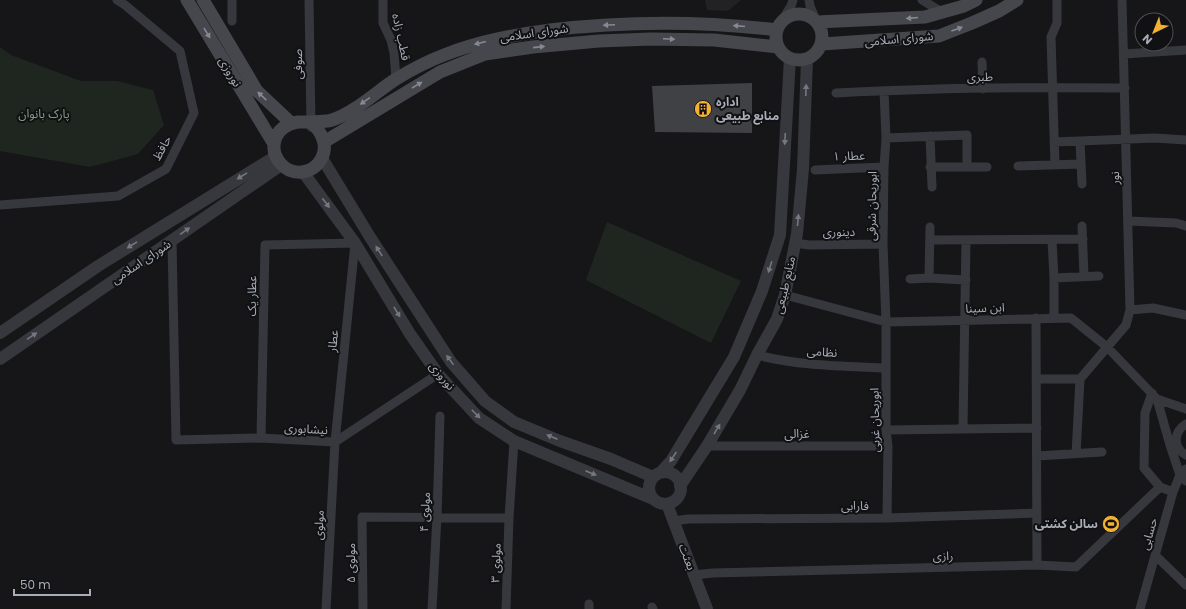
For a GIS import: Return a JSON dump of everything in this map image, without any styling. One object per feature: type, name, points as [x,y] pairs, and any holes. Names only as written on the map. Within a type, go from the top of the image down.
[{"type":"main road","name":"نوروزی","points":[[187,0],[277,155]]},
{"type":"main road","name":"نوروزی","points":[[203,0],[257,91],[291,123]]},
{"type":"main road","name":"شورای اسلامی","points":[[817,22],[925,17],[964,6],[976,0]]},
{"type":"main road","name":"شورای اسلامی","points":[[822,44],[939,36],[999,11],[1017,0]]},
{"type":"main road","points":[[795,14],[803,14],[811,17],[817,22],[823,36],[822,44],[813,56],[801,60],[790,58],[778,47],[776,35],[779,26],[788,17],[795,14]]},
{"type":"main road","name":"شورای اسلامی","points":[[311,125],[331,120],[350,111],[396,79],[444,55],[474,44],[507,36],[576,27],[657,22],[779,26]]},
{"type":"main road","name":"شورای اسلامی","points":[[324,142],[440,72],[485,54],[584,42],[651,39],[714,40],[778,47]]},
{"type":"main road","points":[[298,122],[311,125],[322,135],[324,142],[322,158],[311,169],[303,172],[295,172],[288,169],[277,155],[276,137],[285,126],[291,123],[298,122]]},
{"type":"street","name":"حافظ","points":[[0,205],[118,196],[166,168],[194,113],[180,51],[126,5],[117,0]]},
{"type":"street","points":[[232,0],[232,21]]},
{"type":"street","name":"صوفی","points":[[309,0],[311,125]]},
{"type":"street","name":"قطب زاده","points":[[383,0],[383,23],[393,47],[396,79]]},
{"type":"street","points":[[779,26],[793,0]]},
{"type":"street","points":[[809,0],[817,22]]},
{"type":"street","points":[[922,0],[942,12]]},
{"type":"street","points":[[1055,165],[1050,36],[1057,23],[1057,0]]},
{"type":"street","name":"نور","points":[[1080,379],[1126,325],[1130,310],[1122,0]]},
{"type":"street","points":[[1124,54],[1186,50]]},
{"type":"street","name":"منابع طبیعی","points":[[656,475],[670,461],[734,357],[762,291],[780,234],[790,58]]},
{"type":"street","name":"منابع طبیعی","points":[[680,486],[707,446],[740,390],[777,319],[784,295],[795,243],[803,169],[807,59]]},
{"type":"street","points":[[982,62],[983,89]]},
{"type":"street","name":"طبری","points":[[836,93],[1052,87],[1125,88]]},
{"type":"street","name":"ابوریحان شرقی","points":[[884,91],[886,138],[883,244],[886,322]]},
{"type":"street","points":[[886,138],[967,135],[967,166]]},
{"type":"street","points":[[930,136],[930,167],[932,187]]},
{"type":"street","points":[[1054,142],[1155,138],[1186,140]]},
{"type":"street","points":[[1080,141],[1082,184]]},
{"type":"street","name":"شورای اسلامی","points":[[0,359],[172,240],[277,155]]},
{"type":"street","name":"شورای اسلامی","points":[[0,333],[98,266],[277,155]]},
{"type":"street","name":"نوروزی","points":[[322,158],[374,244],[452,362],[485,401],[514,422],[560,441],[656,475]]},
{"type":"street","points":[[1018,166],[1081,164]]},
{"type":"street","name":"عطار ۱","points":[[815,170],[884,167]]},
{"type":"street","points":[[930,167],[987,167]]},
{"type":"street","name":"نوروزی","points":[[303,172],[355,243],[410,334],[438,374],[480,418],[514,441],[652,499]]},
{"type":"street","points":[[1128,221],[1176,223],[1186,226]]},
{"type":"street","points":[[1082,226],[1084,276]]},
{"type":"street","points":[[929,278],[930,227]]},
{"type":"street","points":[[930,240],[1083,239]]},
{"type":"street","name":"نیشابوری","points":[[172,240],[176,440],[261,438],[335,442],[438,374]]},
{"type":"street","points":[[963,428],[966,240]]},
{"type":"street","points":[[1052,240],[1054,318]]},
{"type":"street","name":"عطار یک","points":[[261,438],[265,245],[355,243]]},
{"type":"street","name":"عطار","points":[[335,442],[355,243]]},
{"type":"street","name":"دینوری","points":[[795,243],[809,245],[883,244]]},
{"type":"street","points":[[1054,278],[1099,276]]},
{"type":"street","points":[[910,280],[929,278],[966,280]]},
{"type":"street","name":"ابن سینا","points":[[784,295],[886,322],[1071,318],[1107,347],[1154,396]]},
{"type":"street","points":[[1130,310],[1153,308],[1186,315]]},
{"type":"street","points":[[1036,318],[1037,566]]},
{"type":"street","name":"ابوریحان غربی","points":[[886,322],[886,430],[888,446],[887,518]]},
{"type":"street","name":"نظامی","points":[[757,355],[775,360],[812,365],[886,368]]},
{"type":"street","points":[[1037,379],[1080,379],[1076,454]]},
{"type":"street","points":[[1154,396],[1186,409]]},
{"type":"street","points":[[1154,396],[1184,475]]},
{"type":"street","points":[[1154,396],[1145,413],[1144,468],[1160,487],[1174,492]]},
{"type":"street","name":"مولوی ۴","points":[[432,609],[440,416]]},
{"type":"street","points":[[1173,444],[1177,432],[1186,424]]},
{"type":"street","points":[[886,430],[1037,428]]},
{"type":"street","name":"مولوی ۳","points":[[506,609],[509,518],[514,441]]},
{"type":"street","name":"مولوی","points":[[326,609],[335,442]]},
{"type":"street","points":[[1173,444],[1186,455]]},
{"type":"street","name":"غزالی","points":[[707,446],[888,446]]},
{"type":"street","points":[[1037,456],[1102,452]]},
{"type":"street","points":[[666,472],[678,479],[680,486],[678,498],[667,504],[657,502],[652,499],[649,492],[649,484],[656,475],[666,472]]},
{"type":"street","name":"حسابی","points":[[1140,609],[1174,492],[1184,475]]},
{"type":"street","name":"رازی","points":[[694,575],[713,573],[1037,566],[1076,567],[1160,487]]},
{"type":"street","name":"بعثت","points":[[667,504],[707,609]]},
{"type":"street","name":"فارابی","points":[[674,522],[688,519],[887,518],[1037,513]]},
{"type":"street","name":"مولوی ۵","points":[[363,609],[362,517],[437,517]]},
{"type":"street","points":[[437,517],[509,518]]},
{"type":"street","points":[[1155,555],[1186,585]]},
{"type":"shaded area","points":[[705,0],[741,0],[728,11],[707,10]]},
{"type":"green space","name":"پارک بانوان","points":[[0,47],[11,55],[81,81],[117,81],[153,90],[164,125],[138,154],[90,167],[0,151]]},
{"type":"green space","points":[[607,222],[741,281],[711,343],[586,280]]},
{"type":"building","name":"اداره منابع طبیعی","points":[[752,83],[752,133],[655,132],[652,86]]},
{"type":"place","name":"اداره منابع طبیعی","points":[[703,109]]},
{"type":"place","name":"سالن کشتی","points":[[1111,524]]}]
